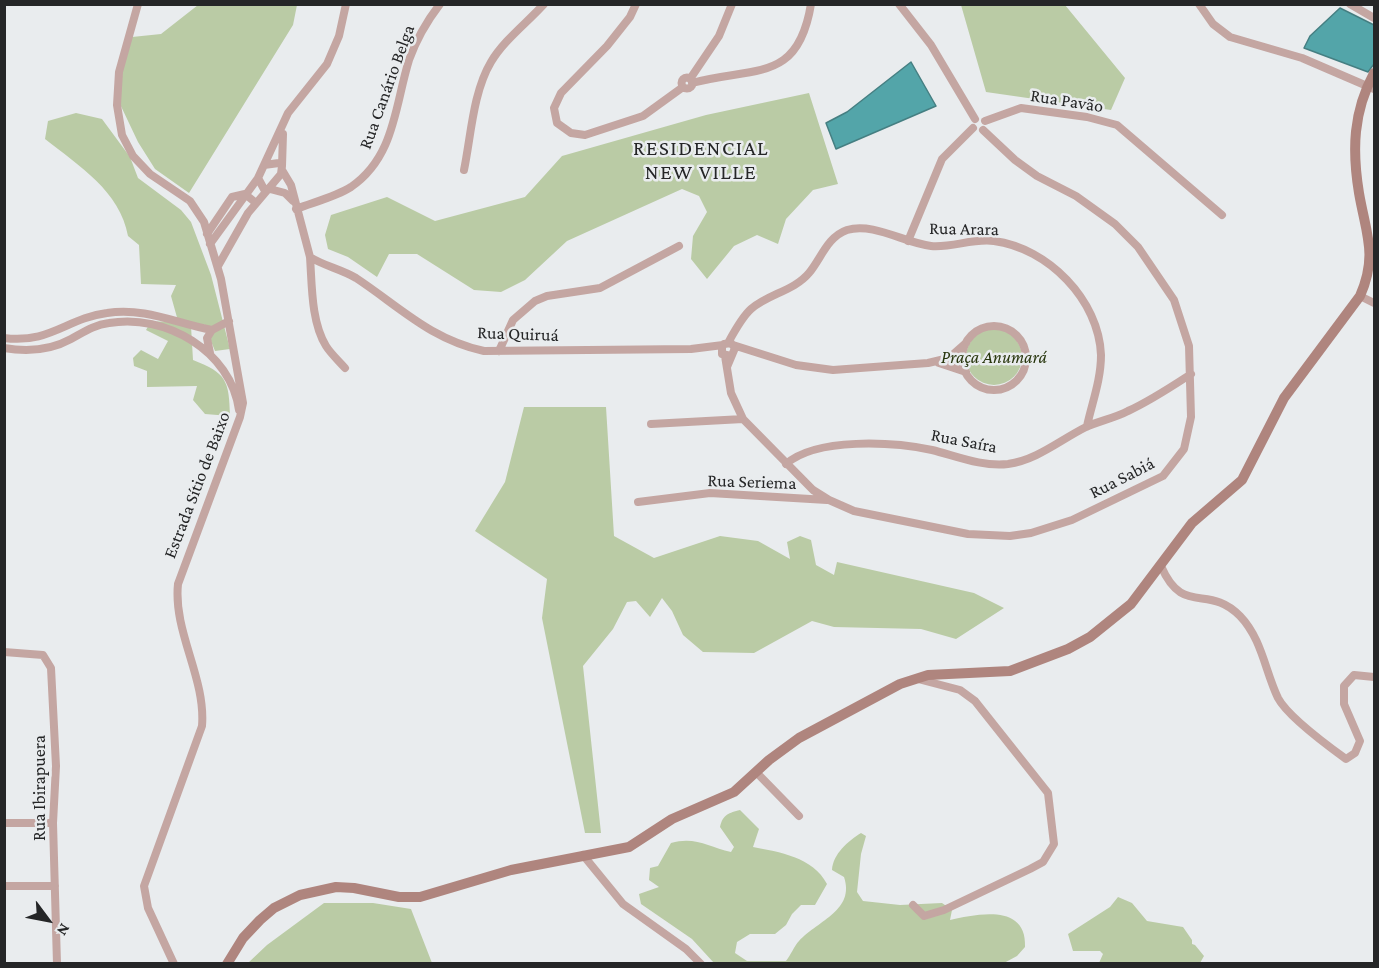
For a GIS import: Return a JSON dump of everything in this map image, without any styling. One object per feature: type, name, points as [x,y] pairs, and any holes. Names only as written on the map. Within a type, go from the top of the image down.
[{"type":"main road","points":[[227,963],[243,938],[260,920],[274,908],[300,895],[336,887],[373,890],[399,897],[420,897],[511,870],[629,847],[672,819],[728,796],[799,738],[914,678],[928,675],[1010,671],[1068,650],[1118,616],[1161,566],[1192,523],[1242,480],[1297,377],[1360,296],[1371,264],[1372,234],[1359,194],[1354,149],[1355,124],[1371,88],[1374,73]]},
{"type":"street","name":"Estrada Sítio de Baixo","points":[[138,4],[119,72],[117,105],[122,135],[133,156],[150,174],[190,201],[204,222],[218,266],[242,395],[240,417],[178,584],[177,603],[201,700],[202,726],[148,869],[144,896],[174,963]]},
{"type":"street","name":"Rua Canário Belga","points":[[295,205],[352,186],[379,158],[393,127],[410,57],[427,23],[440,4]]},
{"type":"street","points":[[464,170],[479,98],[490,63],[501,48],[544,4]]},
{"type":"street","points":[[636,4],[612,40],[556,100],[554,113],[560,126],[574,134],[585,135],[643,116],[664,103],[686,82],[719,36],[732,4]]},
{"type":"street","points":[[686,82],[748,73],[787,59],[801,44],[811,4]]},
{"type":"street","points":[[899,4],[931,45],[975,119],[973,128],[942,159],[908,242]]},
{"type":"street","points":[[1199,4],[1213,24],[1230,37],[1302,58],[1371,88]]},
{"type":"street","points":[[1350,4],[1374,18]]},
{"type":"street","points":[[226,249],[212,242],[258,178],[296,101],[327,64],[339,36],[345,5]]},
{"type":"street","name":"Rua Pavão","points":[[985,121],[1021,108],[1087,117],[1117,125],[1222,215]]},
{"type":"street","points":[[973,128],[977,131],[983,130],[985,121],[975,119]]},
{"type":"street","points":[[218,266],[226,249],[256,203],[268,190],[282,168],[284,124]]},
{"type":"street","name":"Rua Sabiá","points":[[728,349],[726,371],[736,409],[743,419],[813,490],[829,500],[867,514],[986,537],[1020,535],[1049,528],[1138,489],[1158,479],[1172,467],[1184,449],[1189,434],[1191,374],[1186,332],[1178,308],[1165,283],[1138,247],[1101,213],[1036,176],[983,130]]},
{"type":"street","points":[[264,165],[273,162],[282,168],[291,184],[310,256],[312,296],[321,333],[328,348],[345,368]]},
{"type":"street","points":[[258,178],[268,190],[285,193],[295,205]]},
{"type":"street","points":[[207,234],[232,198],[245,194]]},
{"type":"street","points":[[245,194],[256,203]]},
{"type":"street","name":"Rua Arara","points":[[728,349],[745,315],[757,305],[804,278],[832,240],[843,231],[863,229],[908,242],[937,246],[982,241],[1004,243],[1043,261],[1066,279],[1083,300],[1100,344],[1099,376],[1087,426]]},
{"type":"street","points":[[499,351],[513,320],[535,301],[547,296],[600,288],[679,246]]},
{"type":"street","name":"Rua Quiruá","points":[[310,256],[348,274],[437,335],[467,347],[499,351],[701,348],[750,350],[796,365],[833,370],[928,363]]},
{"type":"street","points":[[1360,296],[1374,303]]},
{"type":"street","points":[[4,338],[39,338],[98,314],[119,311],[145,313],[231,331]]},
{"type":"street","points":[[4,348],[44,348],[99,325],[122,321],[178,333],[210,353],[219,363],[236,394],[240,417]]},
{"type":"street","points":[[210,353],[207,338],[229,321]]},
{"type":"street","points":[[928,363],[949,358],[981,328],[1003,327],[1021,339],[1026,361],[1017,381],[997,390],[976,385],[966,372],[962,359],[966,343]]},
{"type":"street","points":[[219,363],[230,365],[237,361]]},
{"type":"street","points":[[928,363],[946,364],[966,372]]},
{"type":"street","name":"Rua Saíra","points":[[786,464],[809,452],[868,444],[915,448],[976,462],[1008,464],[1044,452],[1087,426],[1138,407],[1191,374]]},
{"type":"street","points":[[723,419],[736,409]]},
{"type":"street","points":[[651,424],[743,419]]},
{"type":"street","name":"Rua Seriema","points":[[638,502],[710,493],[829,500]]},
{"type":"street","points":[[1161,566],[1173,589],[1192,597],[1213,599],[1237,613],[1256,640],[1281,702],[1346,759],[1355,753],[1360,741],[1344,704],[1344,686],[1354,675],[1374,677]]},
{"type":"street","name":"Rua Ibirapuera","points":[[4,652],[43,655],[51,668],[56,766],[53,823],[57,963]]},
{"type":"street","points":[[913,905],[924,916],[937,913],[1036,866],[1049,855],[1054,844],[1048,793],[975,701],[960,690],[914,678]]},
{"type":"street","points":[[756,772],[799,816]]},
{"type":"street","points":[[4,823],[53,823]]},
{"type":"street","points":[[583,855],[623,904],[687,949],[701,963]]},
{"type":"street","points":[[4,886],[55,886]]},
{"type":"green space","points":[[198,5],[297,5],[293,25],[189,193],[155,169],[138,142],[119,102],[117,77],[132,37],[161,34]]},
{"type":"green space","points":[[961,5],[1065,5],[1125,78],[1111,110],[986,92]]},
{"type":"green space","points":[[809,93],[838,184],[813,190],[786,219],[778,244],[757,235],[734,246],[707,279],[691,259],[693,236],[707,212],[699,196],[682,189],[567,241],[525,280],[501,292],[474,290],[417,254],[389,254],[377,277],[348,257],[328,249],[325,235],[331,215],[387,197],[435,221],[525,197],[562,156],[706,115]]},
{"type":"green space","points":[[76,113],[102,119],[130,157],[138,178],[181,210],[191,222],[211,275],[230,349],[215,351],[204,324],[191,326],[193,360],[213,369],[224,380],[229,394],[230,416],[205,414],[193,400],[197,386],[147,387],[147,371],[134,366],[133,358],[141,350],[158,359],[168,341],[146,330],[150,323],[178,321],[171,296],[176,285],[141,284],[139,245],[128,236],[124,220],[116,206],[96,181],[45,139],[48,121]]},
{"type":"green space","name":"Praça Anumará","points":[[994,329],[1005,331],[1014,337],[1020,346],[1022,357],[1020,368],[1014,377],[1005,383],[994,385],[983,383],[974,377],[968,368],[966,357],[968,346],[974,337],[983,331]]},
{"type":"green space","points":[[524,407],[606,407],[614,536],[654,558],[720,536],[758,541],[790,559],[787,542],[800,536],[811,540],[816,565],[834,575],[837,562],[974,593],[1004,608],[956,639],[921,629],[834,627],[812,621],[754,653],[703,652],[683,635],[672,611],[662,598],[650,617],[636,601],[627,602],[613,629],[583,666],[601,833],[585,833],[542,618],[547,579],[475,531],[505,482]]},
{"type":"green space","points":[[740,810],[759,829],[753,847],[784,854],[804,862],[821,875],[827,884],[815,905],[801,905],[786,925],[775,934],[750,934],[737,942],[735,953],[747,961],[786,961],[799,941],[833,914],[844,898],[846,888],[844,877],[832,870],[833,864],[842,848],[861,833],[866,836],[861,854],[857,892],[863,901],[900,905],[942,903],[952,910],[950,920],[986,914],[1009,918],[1018,923],[1023,933],[1025,947],[1017,956],[1004,963],[714,963],[692,939],[641,904],[639,894],[659,887],[649,880],[650,868],[658,866],[671,843],[695,841],[731,852],[734,847],[720,827],[727,815]]},
{"type":"green space","points":[[1118,897],[1132,903],[1147,921],[1183,927],[1192,940],[1192,944],[1204,956],[1200,963],[1099,963],[1103,954],[1100,951],[1073,951],[1068,934],[1110,907]]},
{"type":"green space","points":[[324,903],[373,903],[411,909],[432,963],[248,963],[267,945]]},
{"type":"water","points":[[1340,8],[1374,25],[1374,64],[1368,72],[1304,48],[1310,36]]},
{"type":"water","points":[[911,62],[936,106],[836,149],[826,123],[847,112]]},
{"type":"district","name":"RESIDENCIAL NEW VILLE","points":[[701,161]]}]
